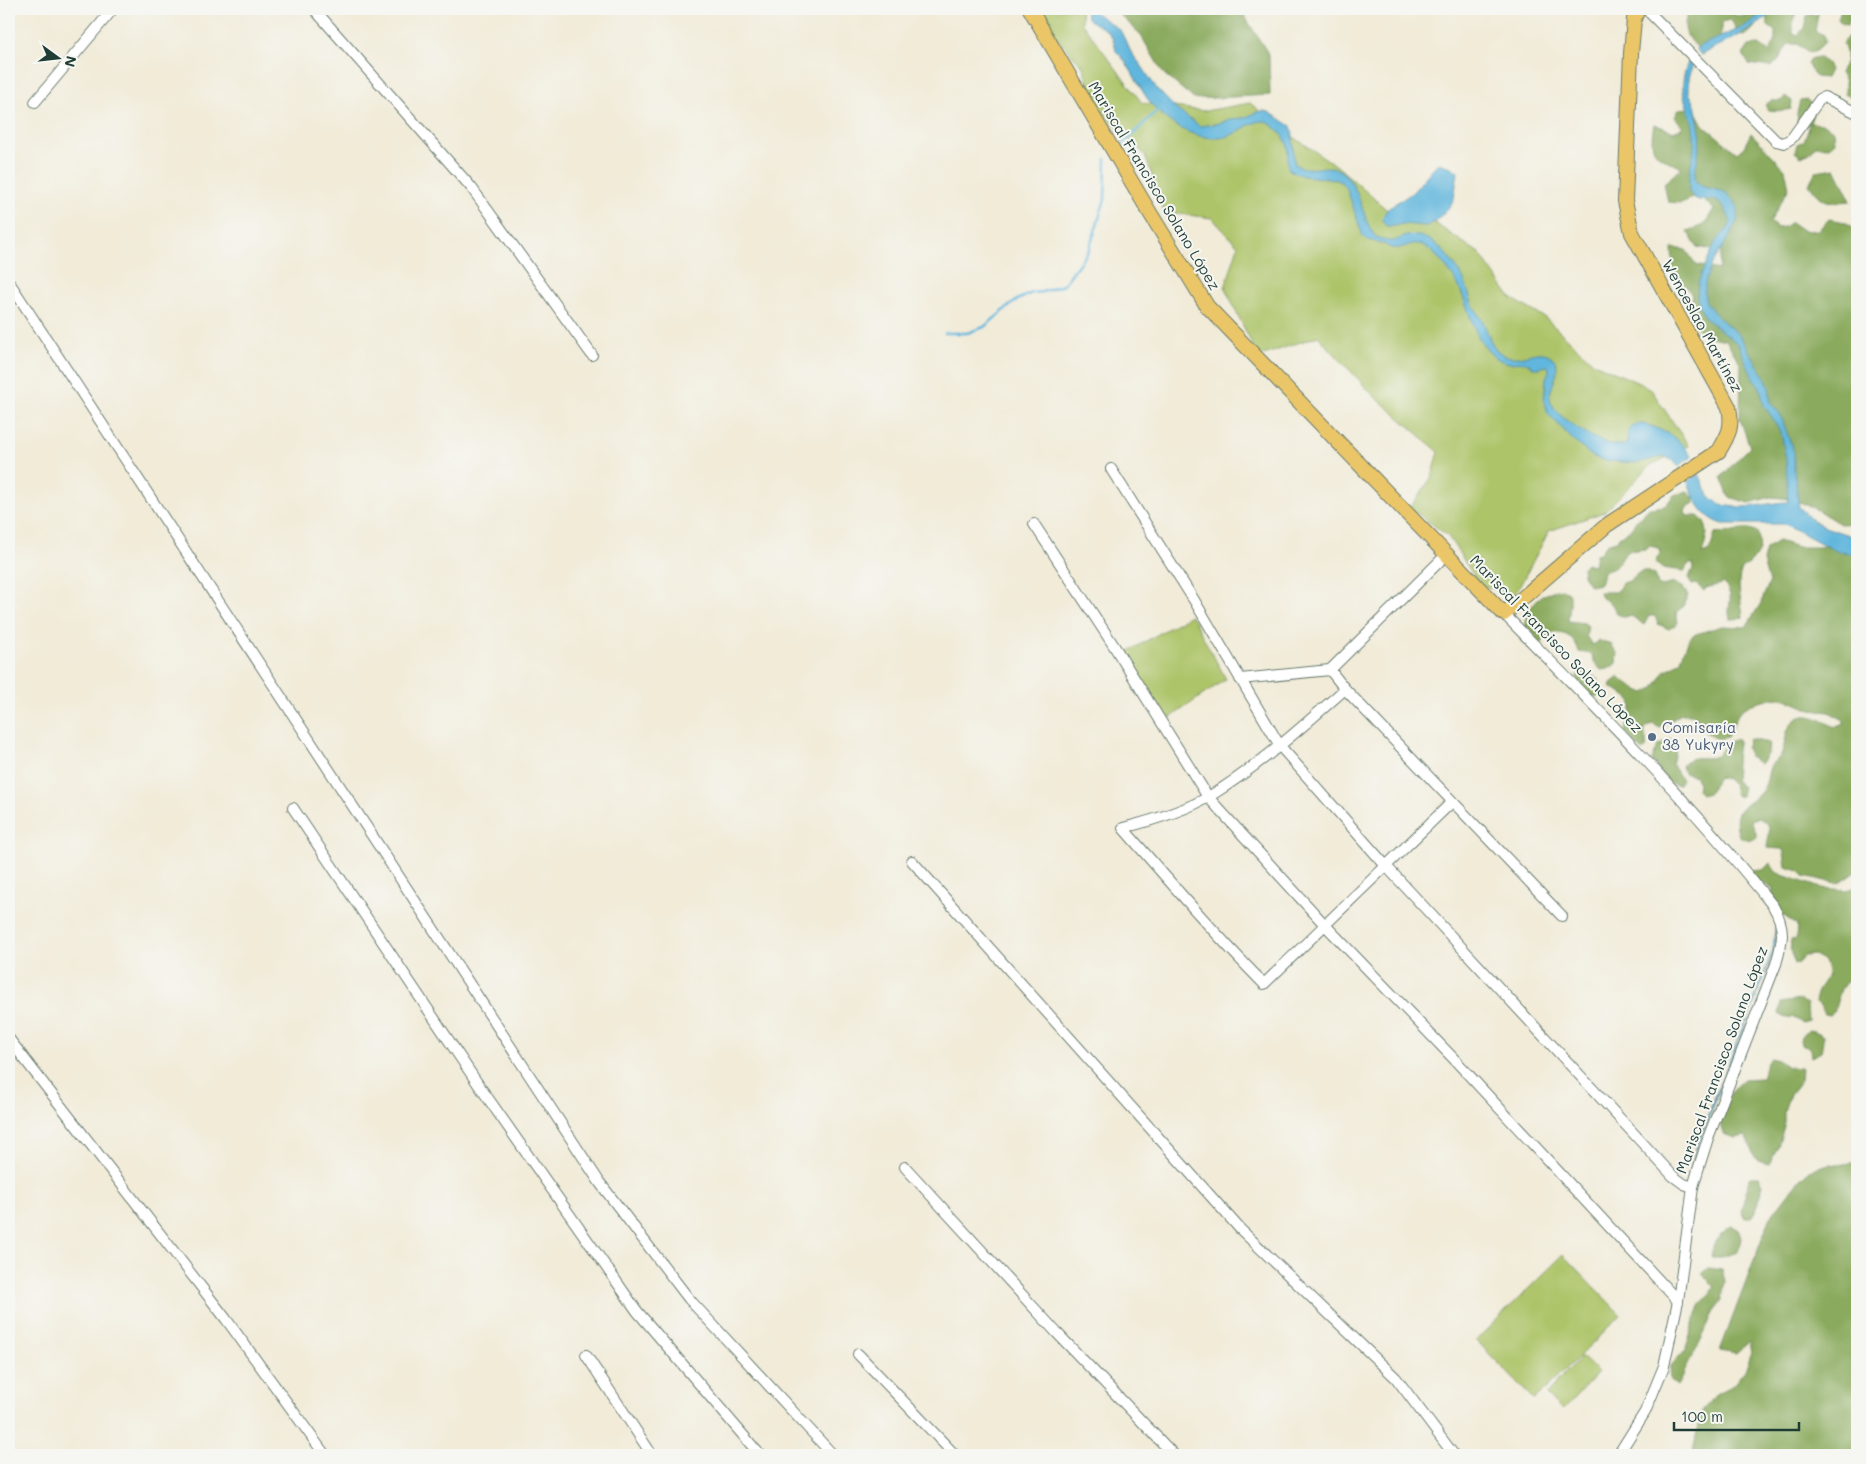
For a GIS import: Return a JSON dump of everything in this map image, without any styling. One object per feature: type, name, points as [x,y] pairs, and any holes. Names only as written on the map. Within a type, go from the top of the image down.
[{"type":"main road","name":"Mariscal Francisco Solano López","points":[[1030,9],[1146,208],[1207,306],[1504,614]]},
{"type":"main road","name":"Wenceslao Martínez","points":[[1504,614],[1607,525],[1668,483],[1719,452],[1728,437],[1732,422],[1728,407],[1632,233],[1625,201],[1631,53],[1634,19],[1638,9]]},
{"type":"street","points":[[35,102],[113,9]]},
{"type":"street","points":[[314,9],[472,187],[592,355]]},
{"type":"street","points":[[1646,9],[1776,141],[1784,142],[1792,138],[1820,99],[1824,97],[1857,113]]},
{"type":"street","points":[[9,282],[600,1183],[688,1299],[833,1455]]},
{"type":"street","points":[[1111,469],[1194,600],[1280,746],[1386,866],[1673,1176],[1684,1184],[1693,1186]]},
{"type":"street","points":[[1034,524],[1114,646],[1208,797],[1325,925],[1454,1059],[1678,1301]]},
{"type":"street","points":[[1240,679],[1330,670],[1447,554]]},
{"type":"street","name":"Mariscal Francisco Solano López","points":[[1504,614],[1608,720],[1710,829],[1773,906],[1780,918],[1783,936],[1776,964],[1708,1138],[1693,1186],[1678,1301],[1658,1385],[1645,1412],[1618,1455]]},
{"type":"street","points":[[1330,670],[1345,689],[1562,916]]},
{"type":"street","points":[[1345,689],[1280,746],[1208,797],[1156,819],[1124,828],[1191,907],[1264,984],[1452,802]]},
{"type":"street","points":[[293,808],[478,1084],[637,1311],[760,1455]]},
{"type":"street","points":[[912,862],[1240,1229],[1396,1378],[1454,1455]]},
{"type":"street","points":[[9,1039],[226,1319],[325,1455]]},
{"type":"street","points":[[906,1167],[1057,1333],[1174,1455]]},
{"type":"street","points":[[858,1354],[955,1455]]},
{"type":"street","points":[[586,1355],[652,1455]]},
{"type":"green space","points":[[1029,9],[1081,9],[1082,23],[1142,103],[1205,111],[1250,103],[1289,134],[1337,166],[1386,209],[1430,220],[1479,253],[1511,298],[1545,318],[1594,363],[1650,388],[1689,446],[1651,465],[1604,512],[1549,531],[1515,595],[1480,585],[1448,536],[1410,508],[1432,477],[1439,452],[1372,394],[1318,336],[1258,357],[1225,288],[1238,246],[1212,218],[1164,212],[1145,155],[1094,105],[1083,66]]},
{"type":"green space","points":[[1114,9],[1240,9],[1269,55],[1270,95],[1194,99],[1163,73],[1140,34]]},
{"type":"green space","points":[[1697,9],[1726,9],[1735,15],[1742,16],[1745,16],[1749,9],[1761,9],[1761,13],[1757,24],[1745,36],[1737,34],[1733,23],[1729,20],[1722,22],[1718,40],[1702,48],[1691,41],[1685,29],[1687,17]]},
{"type":"green space","points":[[1767,9],[1797,9],[1793,22],[1793,33],[1798,35],[1804,28],[1807,15],[1818,14],[1815,31],[1824,35],[1825,42],[1819,48],[1810,52],[1807,52],[1797,44],[1788,44],[1778,61],[1771,67],[1749,64],[1743,55],[1749,46],[1759,45],[1770,52],[1775,40],[1775,31],[1768,26]]},
{"type":"green space","points":[[1841,9],[1857,9],[1847,25],[1842,24],[1838,19]]},
{"type":"green space","points":[[1847,37],[1857,37],[1857,75],[1855,84],[1857,86],[1857,97],[1850,97],[1845,94],[1845,81],[1840,73],[1846,59],[1843,44]]},
{"type":"green space","points":[[1818,57],[1827,63],[1830,70],[1826,78],[1816,77],[1807,64],[1810,59]]},
{"type":"green space","points":[[1785,96],[1792,101],[1791,109],[1780,111],[1768,110],[1765,105],[1772,100],[1781,100]]},
{"type":"green space","points":[[1807,100],[1815,107],[1810,123],[1824,124],[1834,131],[1835,142],[1829,147],[1815,146],[1810,153],[1801,157],[1795,152],[1797,144],[1804,141],[1810,124],[1804,126],[1798,124],[1797,113],[1800,101]]},
{"type":"green space","points":[[1694,108],[1703,125],[1737,153],[1744,147],[1751,133],[1785,169],[1789,188],[1770,222],[1777,228],[1784,227],[1791,222],[1804,231],[1818,230],[1829,219],[1845,222],[1857,228],[1857,523],[1840,524],[1814,508],[1792,499],[1771,497],[1749,503],[1729,497],[1721,477],[1750,447],[1740,419],[1741,365],[1726,340],[1706,336],[1696,327],[1691,293],[1673,270],[1672,248],[1686,250],[1696,265],[1719,270],[1721,251],[1697,247],[1687,231],[1704,225],[1714,209],[1697,195],[1681,203],[1668,202],[1664,183],[1682,168],[1660,157],[1653,148],[1652,142],[1654,124],[1674,132],[1683,127],[1675,117],[1679,109]]},
{"type":"green space","points":[[1835,168],[1851,201],[1827,201],[1809,184],[1816,171]]},
{"type":"green space","points":[[1688,491],[1694,498],[1694,503],[1686,508],[1685,514],[1698,516],[1706,529],[1707,534],[1702,554],[1710,551],[1715,533],[1748,529],[1757,532],[1760,544],[1759,551],[1755,558],[1741,572],[1739,588],[1743,617],[1736,620],[1730,619],[1730,598],[1724,583],[1706,588],[1704,591],[1696,584],[1692,585],[1688,579],[1693,569],[1692,563],[1687,565],[1685,571],[1661,568],[1655,561],[1661,552],[1659,548],[1650,546],[1645,549],[1627,551],[1614,568],[1604,572],[1600,584],[1590,586],[1583,575],[1582,568],[1586,563],[1594,565],[1596,554],[1600,553],[1608,544],[1617,541],[1619,537],[1632,528],[1637,519],[1649,508],[1665,506],[1674,495]]},
{"type":"green space","points":[[1778,541],[1798,547],[1820,547],[1830,544],[1857,550],[1857,873],[1855,872],[1841,882],[1836,883],[1804,876],[1799,871],[1786,867],[1782,849],[1767,848],[1769,830],[1763,820],[1757,818],[1751,820],[1756,833],[1756,838],[1752,839],[1745,839],[1739,836],[1736,824],[1740,810],[1762,791],[1769,769],[1780,757],[1789,727],[1796,719],[1806,716],[1817,718],[1836,727],[1844,724],[1844,720],[1829,712],[1811,710],[1786,699],[1778,698],[1760,701],[1745,707],[1739,712],[1727,737],[1721,739],[1706,733],[1692,714],[1681,714],[1660,728],[1653,724],[1645,728],[1646,748],[1642,751],[1625,732],[1632,709],[1631,700],[1610,687],[1611,683],[1619,677],[1645,693],[1654,688],[1666,670],[1681,660],[1688,641],[1693,635],[1722,626],[1746,627],[1761,603],[1769,583],[1763,561],[1766,549]]},
{"type":"green space","points":[[1641,571],[1654,575],[1659,587],[1674,583],[1683,588],[1688,595],[1684,606],[1676,612],[1678,623],[1669,629],[1658,624],[1655,616],[1649,616],[1644,625],[1630,615],[1625,617],[1617,614],[1612,604],[1601,597],[1599,592],[1617,592],[1622,583],[1629,581]]},
{"type":"green space","points":[[1562,589],[1570,595],[1568,621],[1584,623],[1588,626],[1586,636],[1592,645],[1600,641],[1610,643],[1618,654],[1617,663],[1608,669],[1601,670],[1591,654],[1579,652],[1572,639],[1561,633],[1551,633],[1540,645],[1530,649],[1522,641],[1527,617],[1533,604],[1546,594]]},
{"type":"green space","points":[[1191,615],[1226,679],[1161,724],[1124,654]]},
{"type":"green space","points":[[1584,673],[1598,678],[1601,695],[1589,698],[1577,694],[1577,676]]},
{"type":"green space","points":[[1670,739],[1677,745],[1672,764],[1682,780],[1678,785],[1667,782],[1652,760],[1658,746]]},
{"type":"green space","points":[[1738,739],[1735,780],[1743,787],[1741,796],[1737,796],[1734,793],[1735,787],[1727,779],[1718,777],[1708,794],[1701,794],[1697,790],[1696,776],[1684,773],[1682,766],[1693,758],[1717,756],[1727,743]]},
{"type":"green space","points":[[1749,739],[1769,743],[1768,753],[1760,764],[1750,757],[1746,748]]},
{"type":"green space","points":[[1770,863],[1776,872],[1782,875],[1821,888],[1846,890],[1857,887],[1857,956],[1851,975],[1841,989],[1834,1011],[1829,1015],[1825,1014],[1815,1001],[1818,990],[1828,975],[1824,961],[1814,955],[1804,956],[1794,965],[1790,940],[1796,939],[1797,925],[1774,909],[1773,889],[1749,876],[1750,871],[1763,870]]},
{"type":"green space","points":[[1799,1000],[1807,1004],[1808,1021],[1803,1023],[1792,1017],[1786,1018],[1779,1014],[1781,1003]]},
{"type":"green space","points":[[1809,1030],[1823,1036],[1821,1052],[1811,1057],[1810,1049],[1803,1046],[1800,1041],[1801,1036]]},
{"type":"green space","points":[[1770,1058],[1778,1060],[1788,1067],[1802,1068],[1801,1080],[1790,1094],[1784,1112],[1784,1126],[1778,1146],[1769,1164],[1755,1158],[1746,1136],[1734,1138],[1724,1134],[1720,1120],[1724,1105],[1734,1088],[1744,1079],[1762,1078]]},
{"type":"green space","points":[[1857,1162],[1857,1455],[1695,1455],[1693,1452],[1700,1415],[1715,1394],[1733,1385],[1745,1370],[1752,1352],[1750,1341],[1736,1354],[1720,1351],[1770,1218],[1799,1180],[1810,1170],[1829,1164],[1839,1165]]},
{"type":"green space","points":[[1750,1177],[1759,1177],[1763,1185],[1755,1211],[1751,1218],[1745,1218],[1741,1211]]},
{"type":"green space","points":[[1731,1226],[1738,1229],[1741,1238],[1738,1252],[1721,1257],[1712,1257],[1713,1247],[1717,1239]]},
{"type":"green space","points":[[1563,1255],[1621,1315],[1534,1400],[1476,1340]]},
{"type":"green space","points":[[1709,1268],[1722,1270],[1725,1281],[1722,1300],[1713,1312],[1705,1332],[1677,1386],[1671,1381],[1670,1367],[1685,1350],[1700,1306],[1715,1287],[1702,1274]]},
{"type":"green space","points":[[1581,1356],[1598,1372],[1563,1410],[1546,1395]]},
{"type":"water","points":[[1085,9],[1093,9],[1094,12],[1120,30],[1132,54],[1156,88],[1177,110],[1200,126],[1221,123],[1229,119],[1244,118],[1257,112],[1269,112],[1291,126],[1295,164],[1306,168],[1332,167],[1345,175],[1351,182],[1375,236],[1383,240],[1392,241],[1407,236],[1418,236],[1436,244],[1452,261],[1461,275],[1473,305],[1496,349],[1504,355],[1511,357],[1540,353],[1547,354],[1553,358],[1557,369],[1551,391],[1551,402],[1555,409],[1573,425],[1596,439],[1618,445],[1627,444],[1628,431],[1634,425],[1647,425],[1663,431],[1676,439],[1692,457],[1678,466],[1664,456],[1638,463],[1606,461],[1593,457],[1577,444],[1548,414],[1544,401],[1546,378],[1549,371],[1548,366],[1537,368],[1524,362],[1505,362],[1487,350],[1475,330],[1459,287],[1446,267],[1431,251],[1420,244],[1391,248],[1363,237],[1347,189],[1341,182],[1335,179],[1303,176],[1289,170],[1286,140],[1266,121],[1253,123],[1231,135],[1219,138],[1197,135],[1167,120],[1151,104],[1128,66],[1116,51],[1109,34],[1105,29],[1090,21]]},
{"type":"water","points":[[1764,9],[1773,9],[1762,22],[1752,28],[1701,55],[1696,48],[1743,27]]},
{"type":"water","points":[[1689,60],[1693,64],[1689,78],[1689,93],[1695,104],[1701,136],[1695,175],[1696,182],[1704,187],[1725,192],[1738,207],[1738,218],[1731,234],[1712,264],[1706,279],[1704,291],[1706,302],[1716,315],[1739,335],[1769,386],[1771,403],[1780,414],[1794,452],[1794,469],[1799,507],[1815,522],[1857,538],[1857,556],[1830,548],[1785,524],[1723,524],[1716,521],[1701,508],[1688,482],[1699,474],[1709,495],[1716,502],[1725,505],[1747,507],[1788,502],[1786,460],[1782,437],[1774,420],[1764,406],[1760,387],[1753,378],[1738,344],[1704,317],[1697,298],[1701,275],[1716,241],[1728,229],[1731,222],[1720,203],[1715,200],[1699,200],[1694,198],[1689,192],[1694,137],[1691,117],[1683,92],[1683,83]]},
{"type":"water","points":[[1438,163],[1451,167],[1458,172],[1454,198],[1450,206],[1436,221],[1426,226],[1402,224],[1386,226],[1382,220],[1387,210],[1414,191]]},
{"type":"water","points":[[1776,928],[1775,950],[1700,1140],[1688,1176],[1698,1140],[1773,950]]},
{"type":"waterway","points":[[1122,145],[1159,109]]},
{"type":"waterway","points":[[945,333],[967,333],[984,327],[1017,300],[1032,293],[1042,292],[1063,285],[1089,250],[1105,199],[1106,159]]},
{"type":"place","name":"Comisaría 38 Yukyry","points":[[1652,737]]}]
